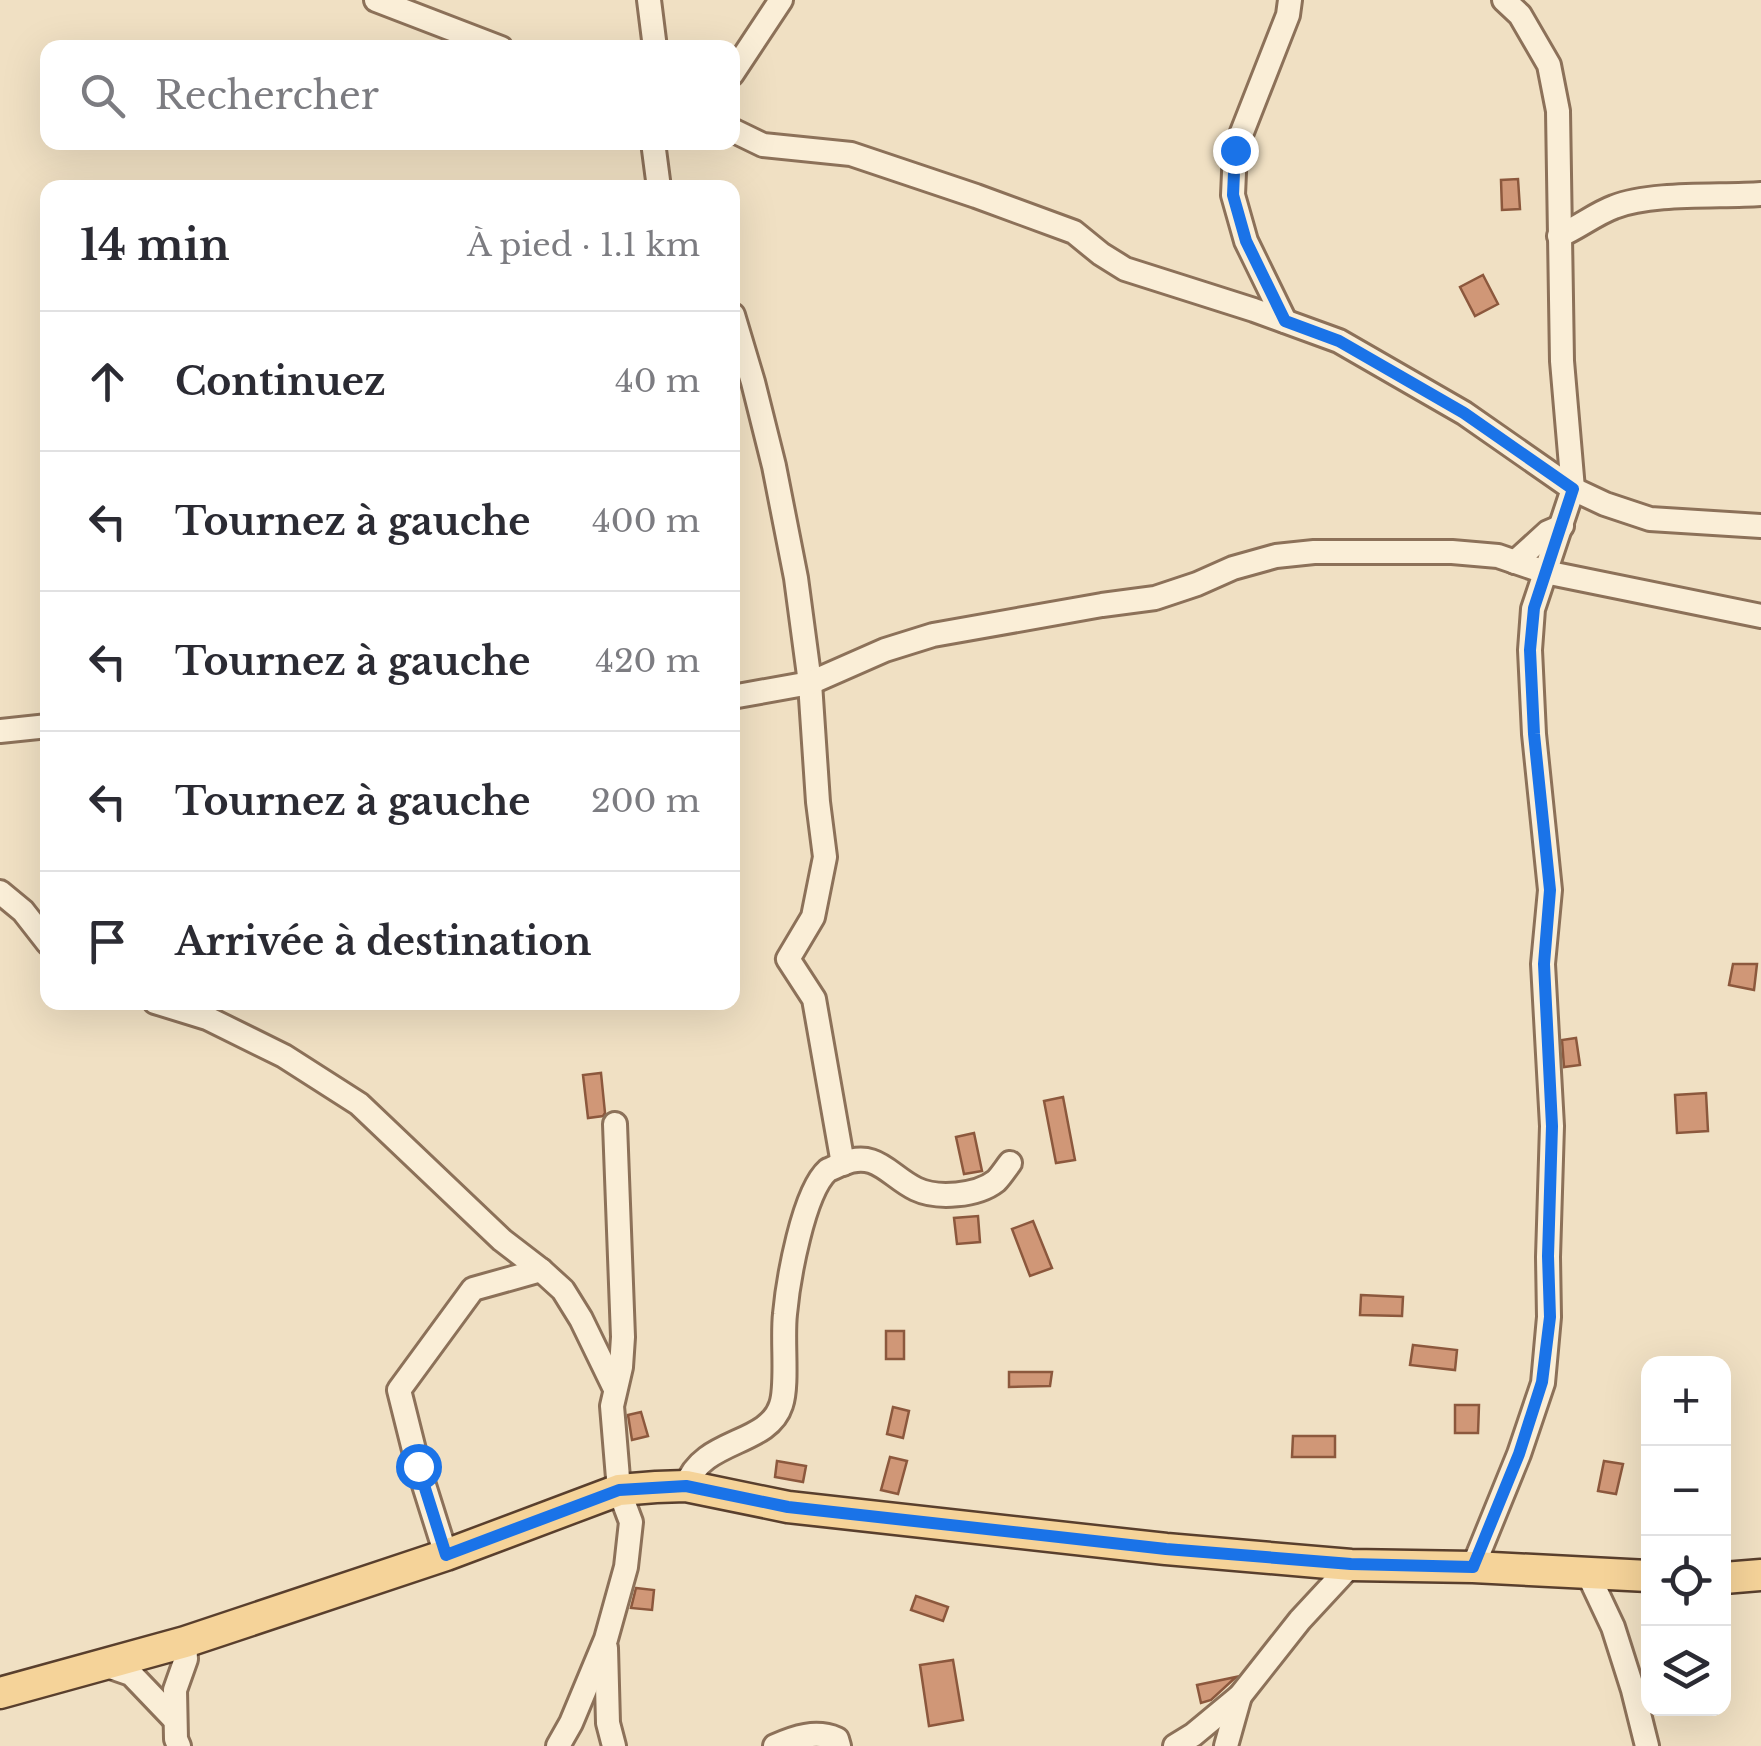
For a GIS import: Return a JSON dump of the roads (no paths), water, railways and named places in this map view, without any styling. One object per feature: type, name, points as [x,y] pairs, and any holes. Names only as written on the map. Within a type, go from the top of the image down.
[{"type":"main road","points":[[0,1693],[185,1642],[446,1555],[619,1490],[686,1486],[788,1507],[1166,1549],[1351,1564],[1641,1576]]},
{"type":"main road","points":[[1731,1577],[1761,1575]]},
{"type":"street","points":[[376,0],[480,40]]},
{"type":"street","points":[[649,0],[654,40]]},
{"type":"street","points":[[740,62],[781,0]]},
{"type":"street","points":[[1285,321],[1246,241],[1233,195],[1235,150],[1288,15],[1290,0]]},
{"type":"street","points":[[1473,1567],[1519,1454],[1542,1382],[1550,1317],[1552,1126],[1544,964],[1550,890],[1535,750],[1530,650],[1534,608],[1573,489],[1562,361],[1558,111],[1548,64],[1520,15],[1504,0]]},
{"type":"street","points":[[740,134],[763,145],[851,154],[976,196],[1074,232],[1126,269],[1339,341],[1464,413],[1573,489],[1605,504],[1650,518],[1761,526]]},
{"type":"street","points":[[1559,236],[1610,208],[1639,199],[1761,194]]},
{"type":"street","points":[[740,337],[774,466],[796,578],[810,683],[825,857],[813,917],[788,959],[814,999],[843,1164]]},
{"type":"street","points":[[1515,562],[1548,532],[1562,526]]},
{"type":"street","points":[[740,696],[810,683],[886,650],[934,636],[1155,598],[1233,568],[1276,556],[1314,552],[1498,556],[1545,572],[1761,616]]},
{"type":"street","points":[[0,731],[40,727]]},
{"type":"street","points":[[0,892],[40,932]]},
{"type":"street","points":[[180,1010],[206,1018],[284,1056],[359,1104],[502,1240],[563,1290],[615,1389]]},
{"type":"street","points":[[558,1746],[606,1639],[626,1567],[632,1522],[619,1490],[612,1406],[623,1337],[615,1124]]},
{"type":"street","points":[[686,1486],[702,1460],[774,1420],[782,1403],[785,1314],[800,1231],[812,1195],[828,1170],[853,1159],[869,1160],[894,1172],[914,1188],[933,1194],[958,1194],[996,1180],[1010,1163]]},
{"type":"street","points":[[446,1555],[399,1390],[473,1289],[541,1270]]},
{"type":"street","points":[[1175,1746],[1240,1696],[1351,1564]]},
{"type":"street","points":[[1588,1574],[1613,1627],[1647,1746]]},
{"type":"street","points":[[606,1639],[608,1723],[614,1746]]},
{"type":"street","points":[[179,1746],[174,1690],[186,1660],[185,1642]]},
{"type":"street","points":[[105,1665],[131,1674],[175,1720]]},
{"type":"street","points":[[1226,1746],[1240,1696]]},
{"type":"street","points":[[774,1746],[824,1733],[837,1739],[839,1746]]}]
